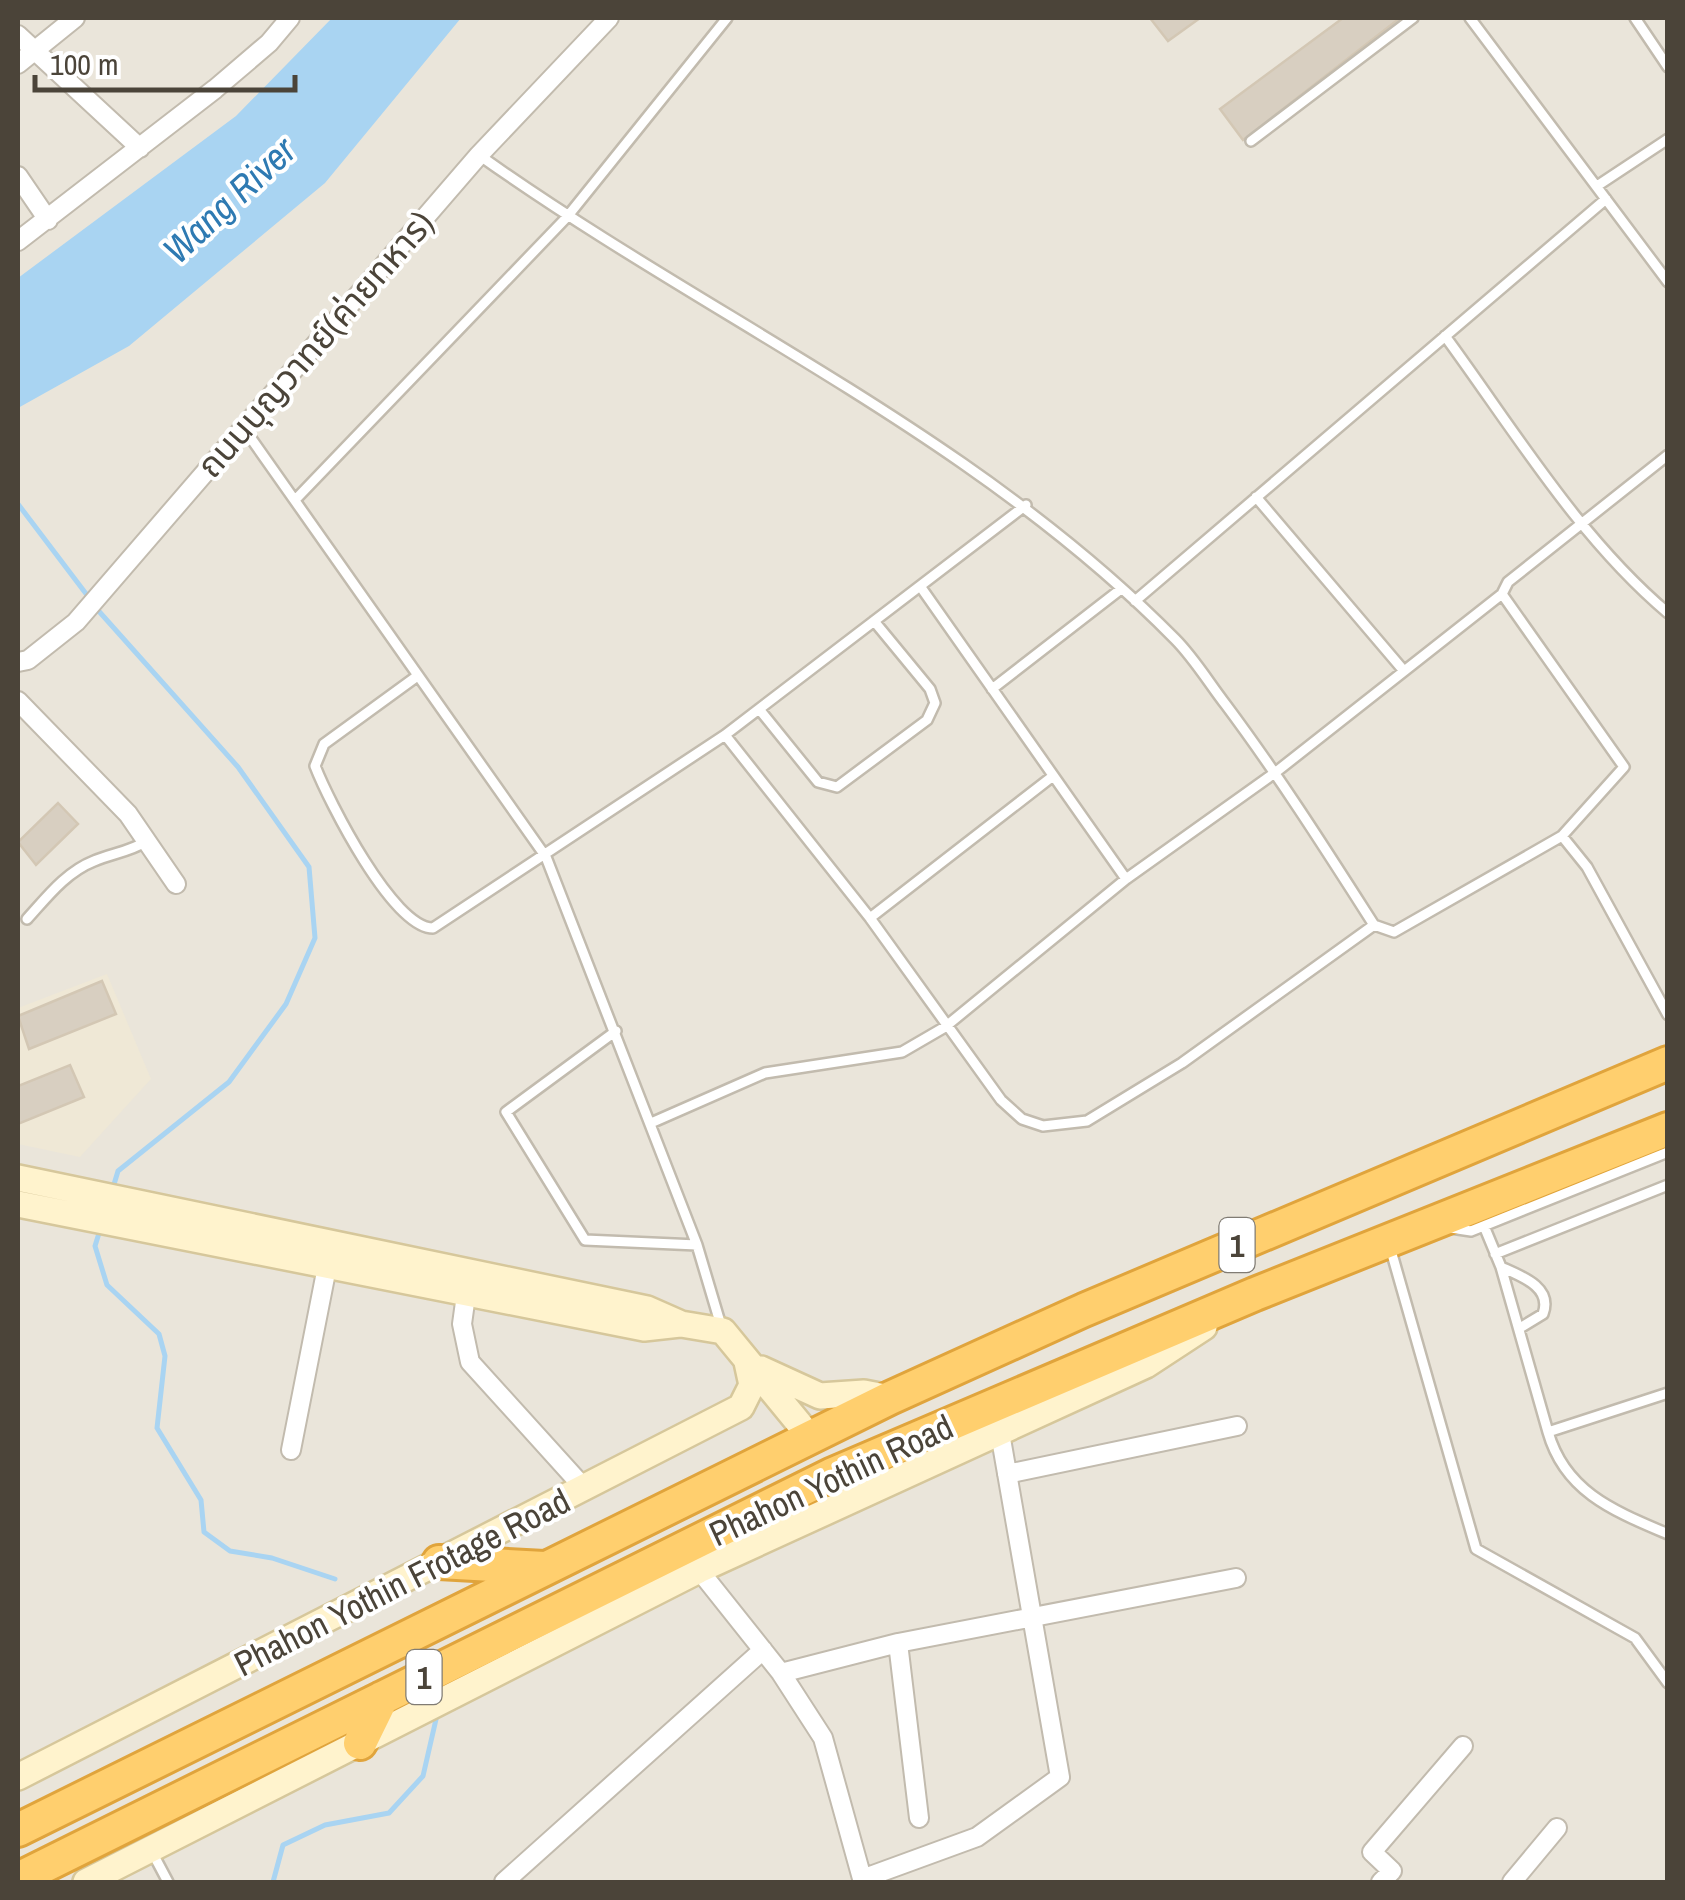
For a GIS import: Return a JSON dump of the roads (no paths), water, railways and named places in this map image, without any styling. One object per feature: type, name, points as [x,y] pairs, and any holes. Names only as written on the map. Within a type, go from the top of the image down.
[{"type":"highway","name":"Phahon Yothin Road","points":[[18,1830],[890,1398],[1102,1302],[1668,1063]]},
{"type":"highway","name":"Phahon Yothin Road","points":[[18,1879],[830,1475],[1254,1294],[1668,1129]]},
{"type":"highway","points":[[812,1438],[830,1475]]},
{"type":"highway","points":[[439,1562],[548,1568]]},
{"type":"highway","points":[[360,1743],[382,1698]]},
{"type":"main road","points":[[18,1178],[100,1208],[328,1267],[405,1270],[466,1295],[644,1328],[681,1324]]},
{"type":"main road","points":[[18,1204],[100,1208],[405,1270],[647,1309],[681,1324],[723,1331]]},
{"type":"main road","name":"1","points":[[86,1882],[699,1570],[848,1498],[1146,1365],[1254,1294]]},
{"type":"main road","name":"Phahon Yothin Road","points":[[723,1331],[812,1438]]},
{"type":"main road","points":[[748,1362],[820,1396],[864,1394],[890,1398]]},
{"type":"main road","name":"Phahon Yothin Frotage Road","points":[[18,1777],[742,1407],[752,1385],[748,1362]]},
{"type":"street","points":[[18,64],[74,18]]},
{"type":"street","points":[[18,241],[269,43],[290,18]]},
{"type":"street","name":"ถนนบุญวาทย์(ค่ายทหาร)","points":[[18,662],[28,660],[76,622],[480,155],[610,18]]},
{"type":"street","points":[[18,36],[37,49],[140,148]]},
{"type":"street","points":[[18,176],[48,220]]},
{"type":"street","points":[[21,713],[149,840],[176,884]]},
{"type":"street","points":[[291,1450],[328,1267]]},
{"type":"street","points":[[466,1295],[462,1324],[470,1362],[585,1490]]},
{"type":"street","points":[[1008,1474],[1238,1426]]},
{"type":"street","points":[[699,1570],[782,1673],[823,1738],[862,1881],[977,1836],[1060,1777],[1000,1433]]},
{"type":"street","points":[[782,1673],[898,1643],[1236,1578]]},
{"type":"street","points":[[898,1643],[918,1818]]},
{"type":"street","points":[[504,1882],[764,1650]]},
{"type":"street","points":[[1381,1882],[1392,1871],[1372,1852],[1463,1746]]},
{"type":"street","points":[[1512,1882],[1557,1828]]},
{"type":"lane","points":[[295,500],[567,216],[727,18]]},
{"type":"lane","points":[[1251,140],[1412,18]]},
{"type":"lane","points":[[1470,18],[1668,282]]},
{"type":"lane","points":[[1635,18],[1668,67]]},
{"type":"lane","points":[[1597,186],[1668,138]]},
{"type":"lane","points":[[480,155],[567,216],[941,444],[1026,505],[1178,641],[1276,772],[1374,925],[1394,932],[1562,836],[1624,766],[1502,594]]},
{"type":"lane","points":[[1135,601],[1606,198]]},
{"type":"lane","points":[[1444,336],[1624,574],[1668,613]]},
{"type":"lane","points":[[242,426],[546,857],[697,1245],[723,1331]]},
{"type":"lane","points":[[651,1124],[765,1073],[902,1052],[946,1027],[1126,879],[1276,772],[1404,672],[1502,594],[1508,582],[1668,455]]},
{"type":"lane","points":[[1256,497],[1404,672]]},
{"type":"lane","points":[[416,677],[324,744],[315,766],[330,805],[363,857],[410,920],[422,928],[433,928],[546,857],[725,735],[1026,505]]},
{"type":"lane","points":[[920,586],[1126,879]]},
{"type":"lane","points":[[992,689],[1122,589]]},
{"type":"lane","points":[[759,709],[818,782],[837,787],[927,720],[935,704],[930,689],[874,621]]},
{"type":"lane","points":[[725,735],[870,918],[1002,1100],[1022,1119],[1062,1127],[1086,1121],[1182,1063],[1374,925]]},
{"type":"lane","points":[[870,918],[1054,776]]},
{"type":"lane","points":[[1562,836],[1586,866],[1668,1015]]},
{"type":"lane","points":[[27,920],[72,874],[149,840]]},
{"type":"lane","points":[[616,1031],[506,1112],[584,1240],[697,1245]]},
{"type":"lane","points":[[1430,1226],[1471,1231],[1668,1152]]},
{"type":"lane","points":[[1495,1254],[1668,1185]]},
{"type":"lane","points":[[1484,1226],[1520,1328],[1558,1462],[1584,1492],[1668,1534]]},
{"type":"lane","points":[[1388,1241],[1476,1548],[1635,1638],[1668,1683]]},
{"type":"lane","points":[[1501,1268],[1538,1286],[1544,1297],[1542,1314],[1520,1328]]},
{"type":"lane","points":[[1548,1432],[1668,1393]]},
{"type":"lane","points":[[151,1850],[168,1882]]},
{"type":"water","name":"Wang River","points":[[332,18],[461,18],[325,183],[129,346],[18,408],[18,278],[236,116]]},
{"type":"waterway","points":[[18,504],[90,599]]},
{"type":"waterway","points":[[96,608],[238,767],[309,867],[315,938],[286,1004],[229,1082],[118,1171],[112,1191]]},
{"type":"waterway","points":[[100,1230],[95,1246],[107,1285],[159,1334],[165,1356],[157,1428],[201,1500],[204,1532],[230,1551],[272,1558],[335,1579]]},
{"type":"waterway","points":[[273,1882],[283,1845],[325,1825],[389,1813],[423,1776],[437,1715]]}]
